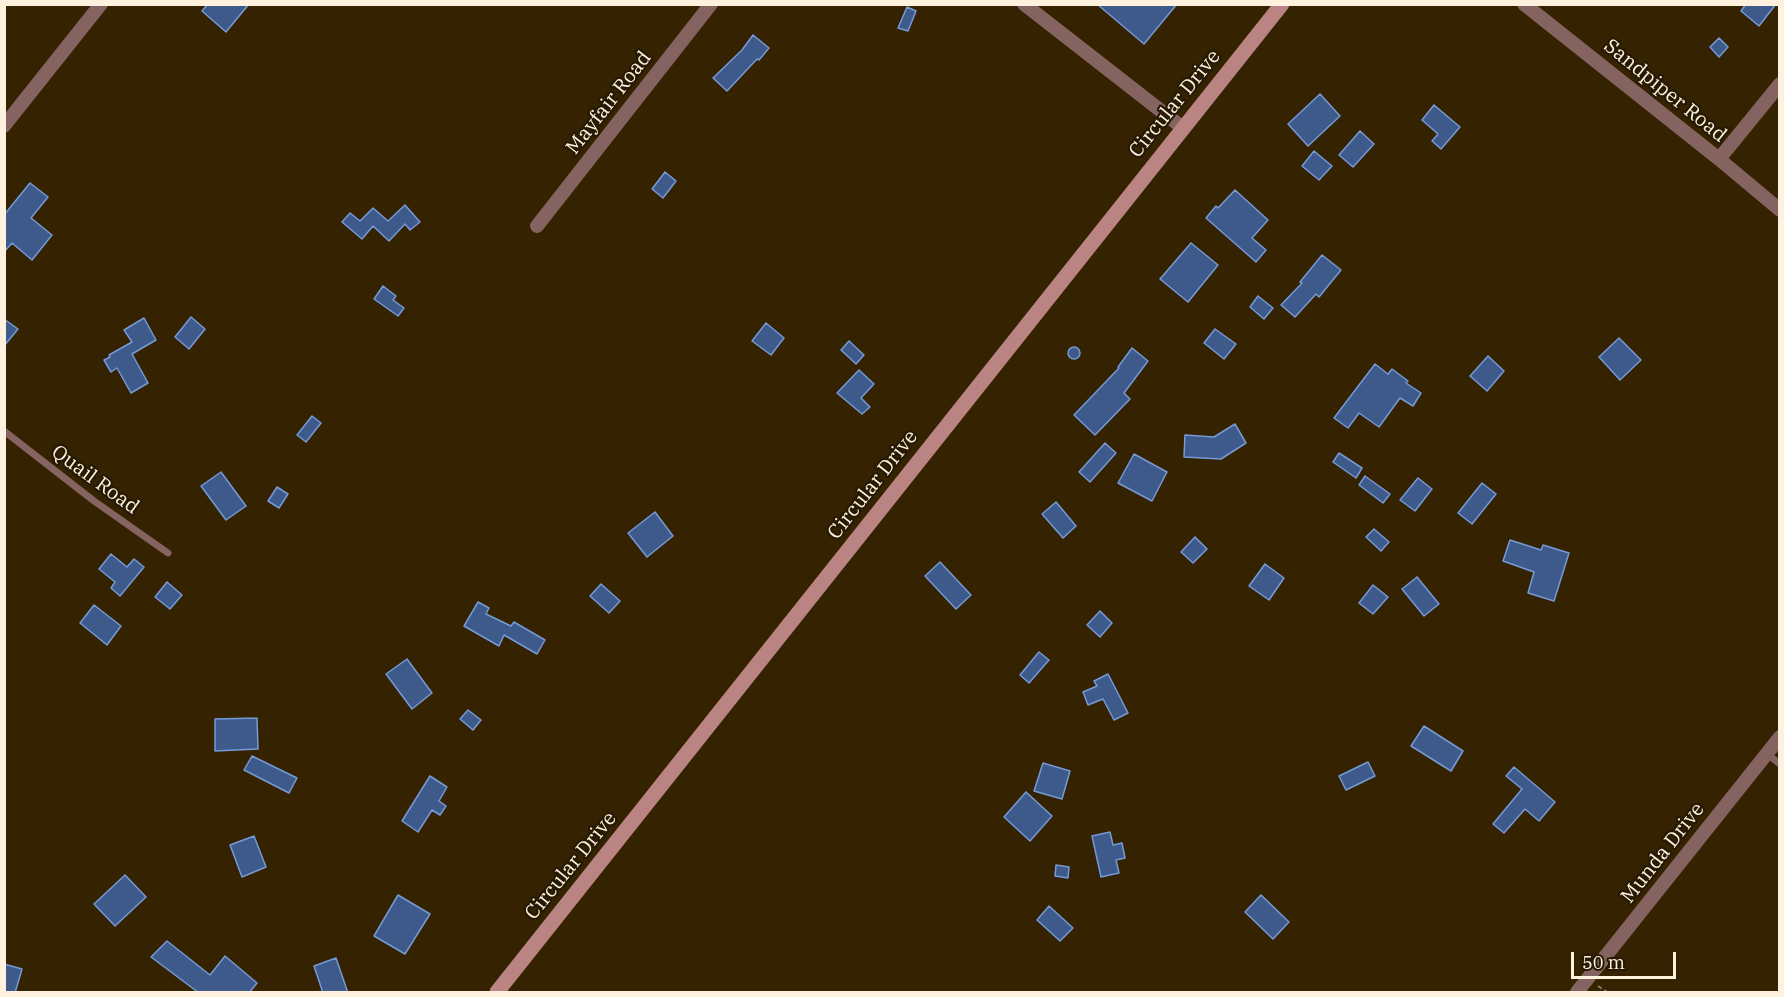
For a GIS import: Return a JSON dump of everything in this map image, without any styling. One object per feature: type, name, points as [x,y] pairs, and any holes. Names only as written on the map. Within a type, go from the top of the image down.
[{"type":"street","points":[[4,126],[101,4]]},
{"type":"street","name":"Mayfair Road","points":[[537,226],[711,4]]},
{"type":"street","points":[[1024,4],[1183,128]]},
{"type":"street","name":"Circular Drive","points":[[497,993],[1282,4]]},
{"type":"street","name":"Sandpiper Road","points":[[1524,4],[1719,159],[1779,210]]},
{"type":"street","points":[[1719,159],[1779,84]]},
{"type":"street","name":"Munda Drive","points":[[1577,993],[1779,737]]},
{"type":"lane","name":"Quail Road","points":[[4,432],[94,501],[168,553]]},
{"type":"lane","points":[[1767,754],[1779,764]]},
{"type":"building","points":[[208,4],[249,4],[226,32],[202,11]]},
{"type":"building","points":[[1097,4],[1177,4],[1144,44]]},
{"type":"building","points":[[1746,4],[1776,4],[1759,26],[1741,11]]},
{"type":"building","points":[[907,7],[916,11],[908,31],[898,28]]},
{"type":"building","points":[[753,35],[769,48],[727,91],[713,78],[742,50]]},
{"type":"building","points":[[1719,38],[1728,47],[1719,57],[1710,47]]},
{"type":"building","points":[[1320,94],[1340,116],[1308,146],[1288,124]]},
{"type":"building","points":[[1434,105],[1460,127],[1441,149],[1432,141],[1438,134],[1422,120]]},
{"type":"building","points":[[1360,131],[1374,144],[1353,167],[1339,155]]},
{"type":"building","points":[[1314,151],[1332,166],[1319,180],[1302,166]]},
{"type":"building","points":[[665,172],[676,181],[663,198],[652,189]]},
{"type":"building","points":[[30,183],[48,197],[31,218],[52,235],[32,260],[12,243],[4,252],[4,215]]},
{"type":"building","points":[[1235,190],[1268,220],[1252,238],[1266,250],[1256,262],[1206,218]]},
{"type":"building","points":[[405,205],[420,222],[410,230],[405,224],[389,241],[373,226],[362,239],[342,222],[350,213],[360,221],[373,208],[388,221]]},
{"type":"building","points":[[1191,243],[1218,265],[1188,302],[1160,279]]},
{"type":"building","points":[[1322,255],[1341,270],[1319,297],[1316,294],[1295,317],[1281,305],[1302,283],[1300,282]]},
{"type":"building","points":[[383,286],[396,296],[393,300],[404,308],[398,316],[374,299]]},
{"type":"building","points":[[1258,296],[1273,308],[1264,319],[1250,307]]},
{"type":"building","points":[[191,317],[205,329],[189,349],[175,337]]},
{"type":"building","points":[[144,318],[156,340],[132,354],[148,383],[131,393],[117,368],[111,372],[104,360],[132,342],[124,330]]},
{"type":"building","points":[[4,319],[18,329],[4,346]]},
{"type":"building","points":[[766,323],[784,338],[771,355],[752,341]]},
{"type":"building","points":[[1215,329],[1236,344],[1224,359],[1204,343]]},
{"type":"building","points":[[1619,338],[1641,360],[1620,380],[1599,357]]},
{"type":"building","points":[[849,341],[864,355],[856,364],[841,350]]},
{"type":"building","points":[[1076,347],[1080,353],[1076,359],[1072,359],[1068,351]]},
{"type":"building","points":[[1132,348],[1148,361],[1124,393],[1130,399],[1095,435],[1074,415],[1119,368]]},
{"type":"building","points":[[1488,356],[1504,371],[1487,391],[1470,376]]},
{"type":"building","points":[[1375,364],[1388,374],[1392,369],[1408,381],[1406,383],[1421,393],[1413,406],[1400,398],[1379,427],[1359,413],[1348,428],[1334,418]]},
{"type":"building","points":[[859,370],[874,384],[861,398],[870,407],[862,414],[837,393]]},
{"type":"building","points":[[312,416],[321,423],[306,442],[297,435]]},
{"type":"building","points":[[1235,424],[1246,443],[1221,459],[1184,457],[1185,435],[1214,437]]},
{"type":"building","points":[[1105,443],[1116,453],[1090,482],[1079,472]]},
{"type":"building","points":[[1339,453],[1362,468],[1356,478],[1333,462]]},
{"type":"building","points":[[1134,454],[1167,472],[1152,501],[1118,483]]},
{"type":"building","points":[[221,472],[246,506],[226,520],[201,486]]},
{"type":"building","points":[[1365,476],[1390,494],[1383,503],[1359,485]]},
{"type":"building","points":[[1418,478],[1432,489],[1415,511],[1400,500]]},
{"type":"building","points":[[1482,483],[1496,494],[1472,524],[1458,513]]},
{"type":"building","points":[[277,487],[288,494],[279,508],[268,501]]},
{"type":"building","points":[[1056,502],[1076,526],[1063,538],[1042,514]]},
{"type":"building","points":[[655,512],[673,536],[647,557],[628,533]]},
{"type":"building","points":[[1374,529],[1389,542],[1381,551],[1366,537]]},
{"type":"building","points":[[1195,537],[1207,549],[1193,563],[1181,552]]},
{"type":"building","points":[[1510,540],[1541,550],[1543,545],[1569,553],[1554,601],[1528,593],[1534,572],[1503,561]]},
{"type":"building","points":[[111,554],[127,567],[134,559],[144,567],[120,596],[111,588],[115,582],[99,569]]},
{"type":"building","points":[[940,562],[971,595],[956,609],[925,576]]},
{"type":"building","points":[[1265,564],[1284,578],[1269,600],[1249,586]]},
{"type":"building","points":[[1417,577],[1439,604],[1424,616],[1402,589]]},
{"type":"building","points":[[167,582],[182,595],[170,609],[155,597]]},
{"type":"building","points":[[601,584],[620,601],[609,613],[590,596]]},
{"type":"building","points":[[1373,585],[1388,597],[1373,614],[1359,603]]},
{"type":"building","points":[[478,602],[489,608],[486,614],[511,626],[514,622],[545,640],[537,654],[504,635],[499,646],[464,626]]},
{"type":"building","points":[[94,605],[121,626],[107,645],[80,623]]},
{"type":"building","points":[[1100,611],[1112,623],[1100,637],[1087,625]]},
{"type":"building","points":[[1039,652],[1049,660],[1029,683],[1020,675]]},
{"type":"building","points":[[407,659],[432,693],[412,709],[386,674]]},
{"type":"building","points":[[1108,674],[1128,713],[1114,720],[1103,699],[1088,705],[1083,692],[1097,686],[1094,681]]},
{"type":"building","points":[[468,710],[481,720],[473,730],[460,719]]},
{"type":"building","points":[[257,718],[258,749],[215,751],[215,719]]},
{"type":"building","points":[[1424,726],[1463,751],[1451,771],[1411,746]]},
{"type":"building","points":[[252,756],[297,778],[289,793],[244,770]]},
{"type":"building","points":[[1368,762],[1375,776],[1346,790],[1339,776]]},
{"type":"building","points":[[1043,763],[1070,771],[1062,799],[1034,791]]},
{"type":"building","points":[[1514,767],[1555,802],[1539,821],[1525,809],[1504,833],[1493,824],[1522,789],[1506,776]]},
{"type":"building","points":[[430,776],[447,787],[439,801],[446,806],[440,815],[432,810],[418,832],[402,821]]},
{"type":"building","points":[[1026,792],[1052,816],[1030,841],[1004,817]]},
{"type":"building","points":[[1110,832],[1113,845],[1122,843],[1125,858],[1116,860],[1119,873],[1101,877],[1092,836]]},
{"type":"building","points":[[254,836],[266,867],[242,877],[230,845]]},
{"type":"building","points":[[1056,865],[1069,867],[1068,878],[1055,876]]},
{"type":"building","points":[[125,875],[146,897],[115,926],[94,904]]},
{"type":"building","points":[[398,895],[430,914],[405,954],[374,936]]},
{"type":"building","points":[[1261,895],[1289,922],[1273,939],[1245,912]]},
{"type":"building","points":[[1049,906],[1073,928],[1060,941],[1037,920]]},
{"type":"building","points":[[167,941],[210,975],[225,956],[257,983],[249,993],[199,993],[151,957]]},
{"type":"building","points":[[336,958],[348,993],[323,993],[314,966]]},
{"type":"building","points":[[4,964],[22,969],[15,993],[4,993]]}]
